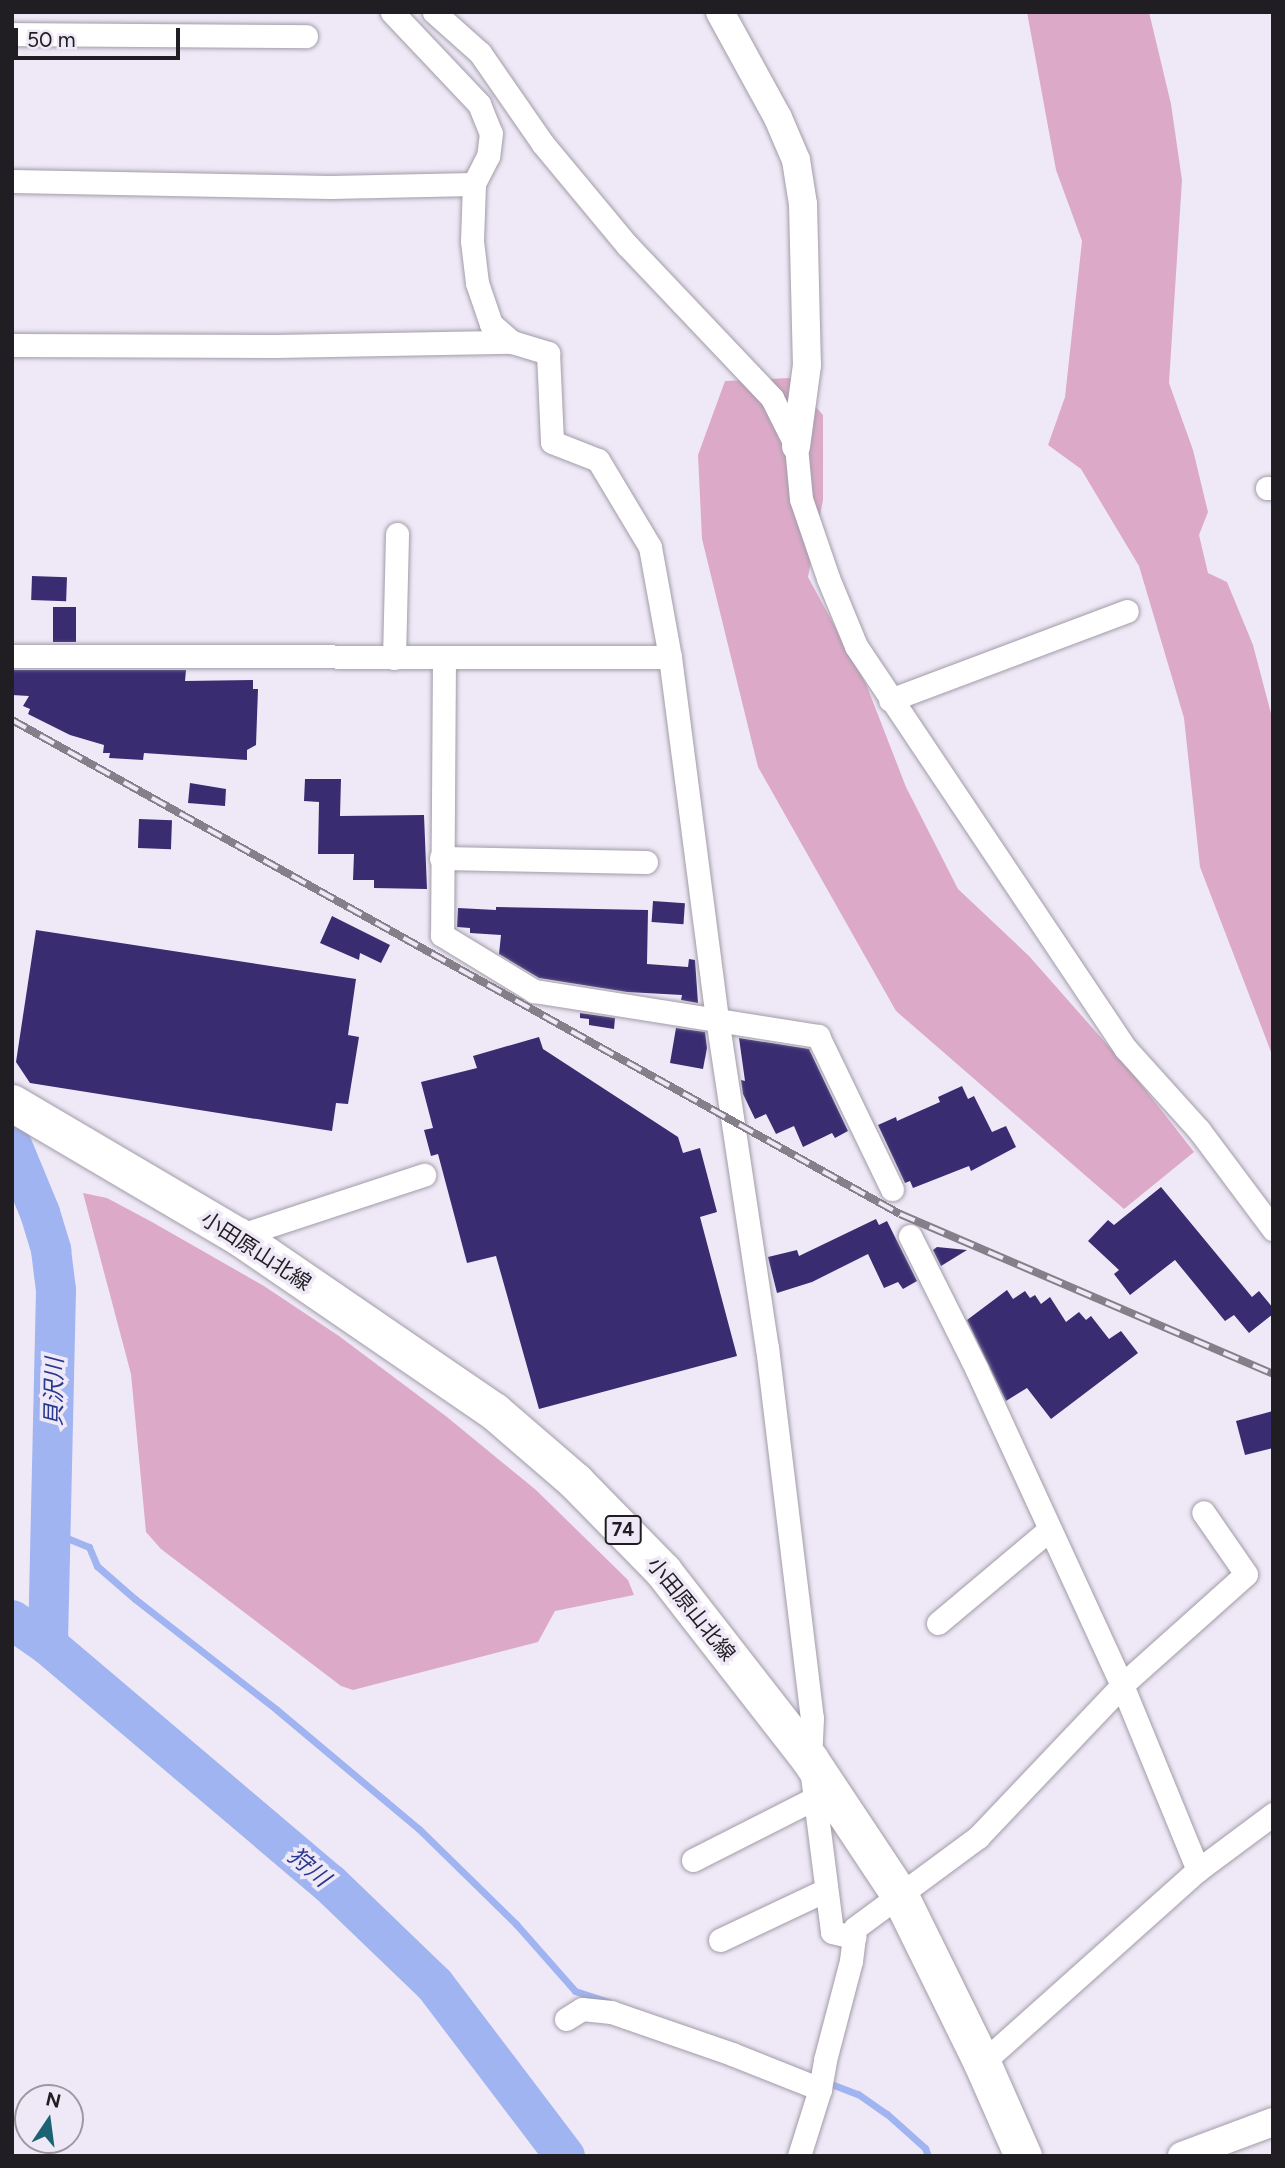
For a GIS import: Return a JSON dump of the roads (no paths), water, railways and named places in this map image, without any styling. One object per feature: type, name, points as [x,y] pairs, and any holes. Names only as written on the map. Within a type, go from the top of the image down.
[{"type":"main road","name":"小田原山北線","points":[[12,1103],[238,1236],[494,1411],[575,1481],[663,1571],[810,1760],[899,1894],[982,2063],[1023,2156]]},
{"type":"street","points":[[392,12],[479,104],[491,133],[488,156],[474,184],[472,241],[477,283],[491,324],[512,342]]},
{"type":"street","points":[[434,12],[480,53],[543,144],[627,245],[772,398],[796,446]]},
{"type":"street","points":[[720,12],[778,118],[797,171],[803,204],[807,365],[796,446],[801,499],[828,578],[856,646],[1126,1049],[1199,1130],[1273,1228]]},
{"type":"street","points":[[12,34],[306,36]]},
{"type":"street","points":[[12,181],[330,187],[474,184]]},
{"type":"street","points":[[12,345],[275,346],[512,342],[548,353],[552,442],[598,460],[650,547],[670,657],[717,1018],[768,1361],[812,1718],[810,1760],[832,1932],[854,1937]]},
{"type":"street","points":[[394,658],[397,534]]},
{"type":"street","points":[[890,700],[1127,611]]},
{"type":"street","points":[[12,656],[444,659],[670,657]]},
{"type":"street","points":[[444,659],[442,935],[534,990],[818,1036],[892,1189]]},
{"type":"street","points":[[441,858],[646,862]]},
{"type":"street","points":[[238,1236],[424,1175]]},
{"type":"street","points":[[910,1236],[1122,1685],[1198,1870]]},
{"type":"street","points":[[799,2156],[820,2090],[825,2060],[851,1961],[855,1928],[978,1837],[1122,1685],[1246,1574],[1203,1512]]},
{"type":"street","points":[[937,1623],[1050,1529]]},
{"type":"street","points":[[693,1860],[814,1798]]},
{"type":"street","points":[[982,2063],[1198,1870],[1273,1814]]},
{"type":"street","points":[[720,1940],[826,1890]]},
{"type":"street","points":[[566,2019],[582,2009],[611,2012],[732,2054],[820,2090]]},
{"type":"street","points":[[1182,2156],[1273,2122]]},
{"type":"waterway","name":"貝沢川","points":[[12,1145],[40,1213],[51,1250],[56,1290],[48,1645]]},
{"type":"waterway","points":[[50,1531],[89,1547],[97,1566],[135,1599],[277,1710],[419,1829],[516,1924],[575,1991],[608,2002]]},
{"type":"waterway","name":"狩川","points":[[12,1620],[48,1645],[329,1883],[435,1985],[565,2156]]},
{"type":"waterway","points":[[826,2082],[858,2094],[887,2114],[925,2148],[928,2156]]},
{"type":"railway","points":[[12,720],[900,1214],[1273,1374]]}]
